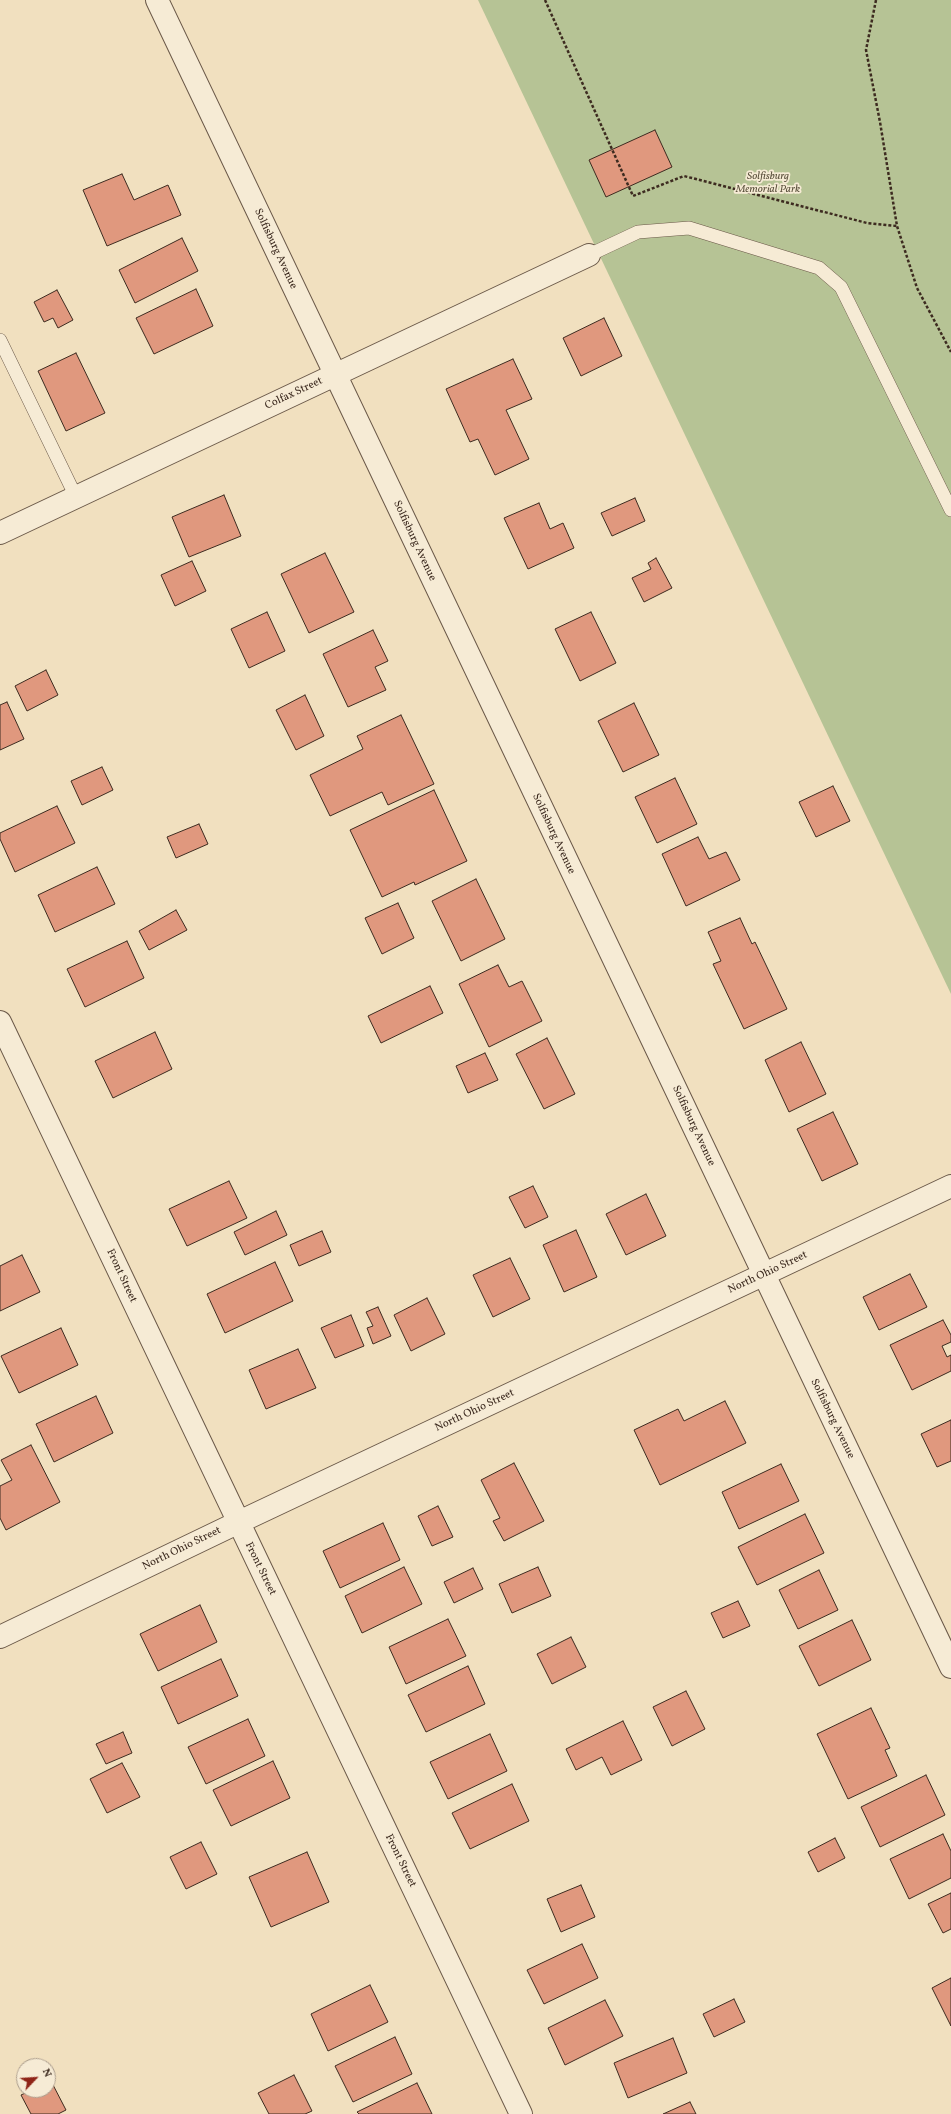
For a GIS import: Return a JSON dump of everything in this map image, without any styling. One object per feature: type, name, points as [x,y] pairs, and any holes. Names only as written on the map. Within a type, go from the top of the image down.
[{"type":"street","name":"Solfisburg Avenue","points":[[157,0],[951,1667]]},
{"type":"street","name":"Colfax Street","points":[[0,533],[589,255]]},
{"type":"street","name":"Front Street","points":[[0,1022],[237,1523],[521,2114]]},
{"type":"street","name":"North Ohio Street","points":[[0,1638],[237,1523],[951,1186]]},
{"type":"lane","points":[[589,255],[638,232],[689,228],[819,268],[841,288],[951,510]]},
{"type":"lane","points":[[0,340],[76,497]]},
{"type":"path","points":[[545,0],[594,114],[633,196],[684,176],[867,223],[897,226]]},
{"type":"path","points":[[876,0],[866,50],[880,122],[897,226],[917,288],[951,352]]},
{"type":"green space","name":"Solfisburg Memorial Park","points":[[478,0],[951,0],[951,994]]},
{"type":"building","points":[[655,130],[672,167],[606,197],[589,160]]},
{"type":"building","points":[[122,174],[134,200],[168,185],[181,215],[107,246],[83,190]]},
{"type":"building","points":[[182,238],[198,271],[135,303],[119,270]]},
{"type":"building","points":[[196,289],[213,326],[154,354],[136,318]]},
{"type":"building","points":[[57,290],[73,320],[58,328],[53,318],[44,322],[34,302]]},
{"type":"building","points":[[604,318],[622,356],[581,376],[563,338]]},
{"type":"building","points":[[76,353],[105,413],[66,431],[38,371]]},
{"type":"building","points":[[513,359],[532,399],[506,410],[529,459],[495,475],[478,439],[470,442],[446,389]]},
{"type":"building","points":[[224,495],[241,536],[189,557],[172,517]]},
{"type":"building","points":[[635,498],[645,521],[612,536],[601,513]]},
{"type":"building","points":[[539,503],[550,529],[563,523],[574,548],[528,569],[504,518]]},
{"type":"building","points":[[325,553],[354,612],[309,633],[281,574]]},
{"type":"building","points":[[656,558],[672,588],[644,602],[632,578],[651,569],[648,563]]},
{"type":"building","points":[[192,561],[206,591],[175,606],[161,575]]},
{"type":"building","points":[[267,612],[285,651],[249,668],[231,629]]},
{"type":"building","points":[[591,612],[616,663],[580,681],[555,629]]},
{"type":"building","points":[[373,630],[388,661],[375,667],[386,690],[348,707],[323,654]]},
{"type":"building","points":[[46,670],[58,695],[27,711],[15,686]]},
{"type":"building","points":[[305,695],[324,736],[296,750],[276,710]]},
{"type":"building","points":[[7,702],[24,739],[0,750],[0,705]]},
{"type":"building","points":[[634,703],[659,755],[623,772],[598,721]]},
{"type":"building","points":[[401,715],[434,784],[388,805],[382,792],[330,816],[310,775],[363,749],[357,736]]},
{"type":"building","points":[[102,767],[113,790],[82,805],[71,781]]},
{"type":"building","points":[[675,778],[697,824],[657,843],[635,797]]},
{"type":"building","points":[[833,786],[850,821],[816,837],[799,802]]},
{"type":"building","points":[[434,790],[467,861],[415,885],[414,882],[382,897],[350,830]]},
{"type":"building","points":[[57,806],[75,843],[15,872],[0,839],[0,833]]},
{"type":"building","points":[[199,824],[208,844],[176,858],[167,837]]},
{"type":"building","points":[[698,837],[709,859],[726,852],[740,880],[686,906],[662,854]]},
{"type":"building","points":[[97,867],[115,904],[55,932],[38,895]]},
{"type":"building","points":[[476,879],[505,939],[461,961],[432,901]]},
{"type":"building","points":[[398,903],[414,938],[382,954],[365,918]]},
{"type":"building","points":[[176,910],[187,930],[149,950],[139,931]]},
{"type":"building","points":[[740,918],[752,944],[755,942],[787,1009],[744,1029],[713,964],[721,961],[708,932]]},
{"type":"building","points":[[127,941],[144,978],[85,1007],[67,969]]},
{"type":"building","points":[[498,965],[509,987],[522,981],[542,1021],[489,1047],[459,984]]},
{"type":"building","points":[[430,986],[443,1013],[381,1043],[368,1016]]},
{"type":"building","points":[[155,1032],[172,1069],[113,1098],[95,1061]]},
{"type":"building","points":[[547,1038],[575,1094],[544,1109],[516,1054]]},
{"type":"building","points":[[801,1042],[826,1094],[789,1112],[765,1060]]},
{"type":"building","points":[[485,1053],[498,1080],[468,1093],[456,1066]]},
{"type":"building","points":[[833,1112],[858,1164],[822,1181],[797,1129]]},
{"type":"building","points":[[229,1181],[247,1218],[187,1246],[169,1209]]},
{"type":"building","points":[[533,1186],[548,1217],[525,1228],[509,1197]]},
{"type":"building","points":[[646,1194],[666,1236],[626,1255],[606,1214]]},
{"type":"building","points":[[276,1211],[287,1235],[245,1255],[234,1232]]},
{"type":"building","points":[[576,1230],[597,1277],[564,1292],[543,1245]]},
{"type":"building","points":[[322,1231],[331,1252],[299,1266],[290,1245]]},
{"type":"building","points":[[22,1255],[40,1292],[0,1311],[0,1266]]},
{"type":"building","points":[[510,1258],[530,1299],[493,1317],[473,1275]]},
{"type":"building","points":[[275,1262],[293,1301],[225,1333],[207,1294]]},
{"type":"building","points":[[910,1274],[927,1307],[879,1330],[863,1297]]},
{"type":"building","points":[[427,1298],[445,1334],[411,1351],[394,1315]]},
{"type":"building","points":[[378,1307],[391,1336],[373,1344],[367,1328],[373,1326],[366,1312]]},
{"type":"building","points":[[351,1315],[364,1346],[335,1358],[321,1328]]},
{"type":"building","points":[[943,1320],[951,1335],[951,1342],[942,1346],[947,1357],[951,1355],[951,1371],[912,1390],[890,1345]]},
{"type":"building","points":[[61,1328],[78,1365],[19,1393],[1,1356]]},
{"type":"building","points":[[298,1349],[316,1388],[266,1409],[249,1370]]},
{"type":"building","points":[[96,1396],[113,1433],[54,1462],[36,1424]]},
{"type":"building","points":[[725,1401],[746,1443],[660,1485],[634,1430],[678,1409],[684,1421]]},
{"type":"building","points":[[951,1420],[951,1461],[937,1467],[921,1434]]},
{"type":"building","points":[[31,1445],[60,1502],[6,1530],[0,1518],[0,1486],[12,1480],[1,1460]]},
{"type":"building","points":[[514,1463],[544,1521],[504,1541],[493,1521],[500,1518],[481,1480]]},
{"type":"building","points":[[781,1464],[799,1501],[739,1529],[722,1492]]},
{"type":"building","points":[[438,1506],[453,1537],[432,1546],[418,1516]]},
{"type":"building","points":[[805,1514],[824,1553],[757,1585],[738,1547]]},
{"type":"building","points":[[383,1523],[400,1560],[340,1588],[323,1551]]},
{"type":"building","points":[[404,1567],[422,1604],[362,1633],[345,1596]]},
{"type":"building","points":[[538,1567],[551,1596],[512,1613],[499,1584]]},
{"type":"building","points":[[473,1568],[483,1589],[454,1603],[444,1582]]},
{"type":"building","points":[[819,1570],[838,1610],[798,1629],[779,1590]]},
{"type":"building","points":[[738,1601],[750,1626],[723,1638],[711,1613]]},
{"type":"building","points":[[200,1605],[217,1642],[158,1671],[140,1634]]},
{"type":"building","points":[[448,1619],[466,1656],[406,1684],[389,1647]]},
{"type":"building","points":[[852,1620],[871,1660],[819,1686],[799,1646]]},
{"type":"building","points":[[571,1637],[586,1667],[552,1684],[537,1654]]},
{"type":"building","points":[[221,1659],[238,1696],[178,1724],[161,1687]]},
{"type":"building","points":[[468,1666],[485,1704],[426,1732],[408,1695]]},
{"type":"building","points":[[686,1691],[705,1729],[672,1746],[653,1707]]},
{"type":"building","points":[[871,1708],[890,1748],[885,1750],[897,1776],[848,1799],[817,1734]]},
{"type":"building","points":[[248,1719],[265,1756],[206,1784],[188,1747]]},
{"type":"building","points":[[623,1721],[642,1760],[611,1775],[602,1757],[576,1770],[566,1749]]},
{"type":"building","points":[[123,1732],[132,1753],[106,1764],[96,1744]]},
{"type":"building","points":[[490,1734],[507,1771],[448,1799],[430,1762]]},
{"type":"building","points":[[273,1761],[290,1798],[231,1826],[213,1790]]},
{"type":"building","points":[[122,1763],[140,1797],[107,1813],[90,1779]]},
{"type":"building","points":[[926,1775],[945,1815],[880,1847],[861,1807]]},
{"type":"building","points":[[512,1784],[529,1821],[470,1849],[452,1813]]},
{"type":"building","points":[[943,1834],[951,1851],[951,1878],[909,1899],[890,1859]]},
{"type":"building","points":[[835,1838],[845,1858],[818,1872],[808,1852]]},
{"type":"building","points":[[201,1842],[217,1874],[186,1889],[170,1857]]},
{"type":"building","points":[[307,1852],[329,1902],[271,1927],[249,1877]]},
{"type":"building","points":[[581,1885],[595,1917],[561,1932],[547,1899]]},
{"type":"building","points":[[951,1893],[951,1929],[943,1933],[928,1904]]},
{"type":"building","points":[[582,1944],[598,1978],[544,2004],[527,1970]]},
{"type":"building","points":[[951,1978],[951,2026],[932,1988]]},
{"type":"building","points":[[370,1985],[388,2022],[328,2051],[311,2014]]},
{"type":"building","points":[[734,1999],[745,2022],[714,2037],[703,2014]]},
{"type":"building","points":[[605,2000],[623,2036],[565,2065],[548,2028]]},
{"type":"building","points":[[395,2037],[412,2074],[353,2102],[335,2066]]},
{"type":"building","points":[[673,2038],[687,2073],[628,2098],[614,2063]]},
{"type":"building","points":[[294,2075],[312,2111],[305,2114],[269,2114],[258,2093]]},
{"type":"building","points":[[417,2083],[432,2114],[359,2114],[357,2112]]},
{"type":"building","points":[[56,2091],[66,2110],[58,2114],[31,2114],[23,2098],[56,2098]]},
{"type":"building","points":[[690,2102],[696,2114],[663,2114]]}]
